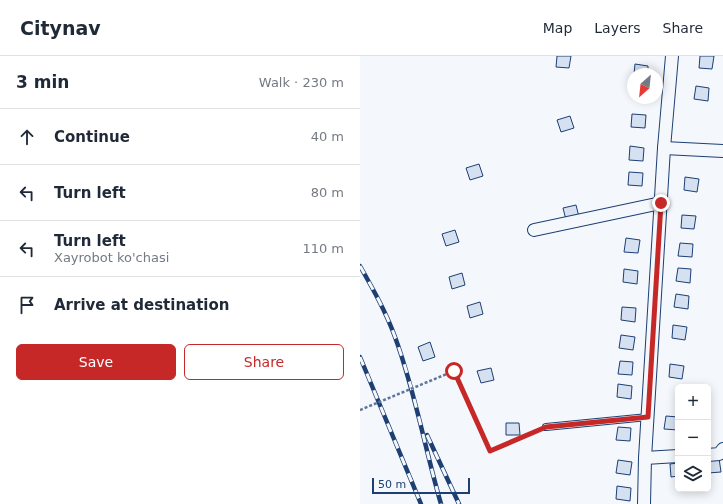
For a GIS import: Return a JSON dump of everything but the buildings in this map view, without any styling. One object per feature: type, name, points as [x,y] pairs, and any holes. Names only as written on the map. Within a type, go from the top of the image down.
[{"type":"street","points":[[644,504],[645,458],[664,148],[672,56]]},
{"type":"street","points":[[664,148],[723,152]]},
{"type":"street","points":[[534,230],[661,203]]},
{"type":"street","points":[[711,455],[719,454],[723,449]]},
{"type":"street","points":[[645,458],[675,456]]},
{"type":"lane","points":[[546,427],[648,417]]},
{"type":"path","points":[[360,410],[454,371],[490,451],[546,427]]},
{"type":"railway","points":[[360,266],[388,319],[402,357],[441,504]]},
{"type":"railway","points":[[360,357],[421,504]]},
{"type":"railway","points":[[427,435],[459,504]]},
{"type":"route","points":[[454,371],[490,451],[546,427],[648,417],[661,203]]}]
